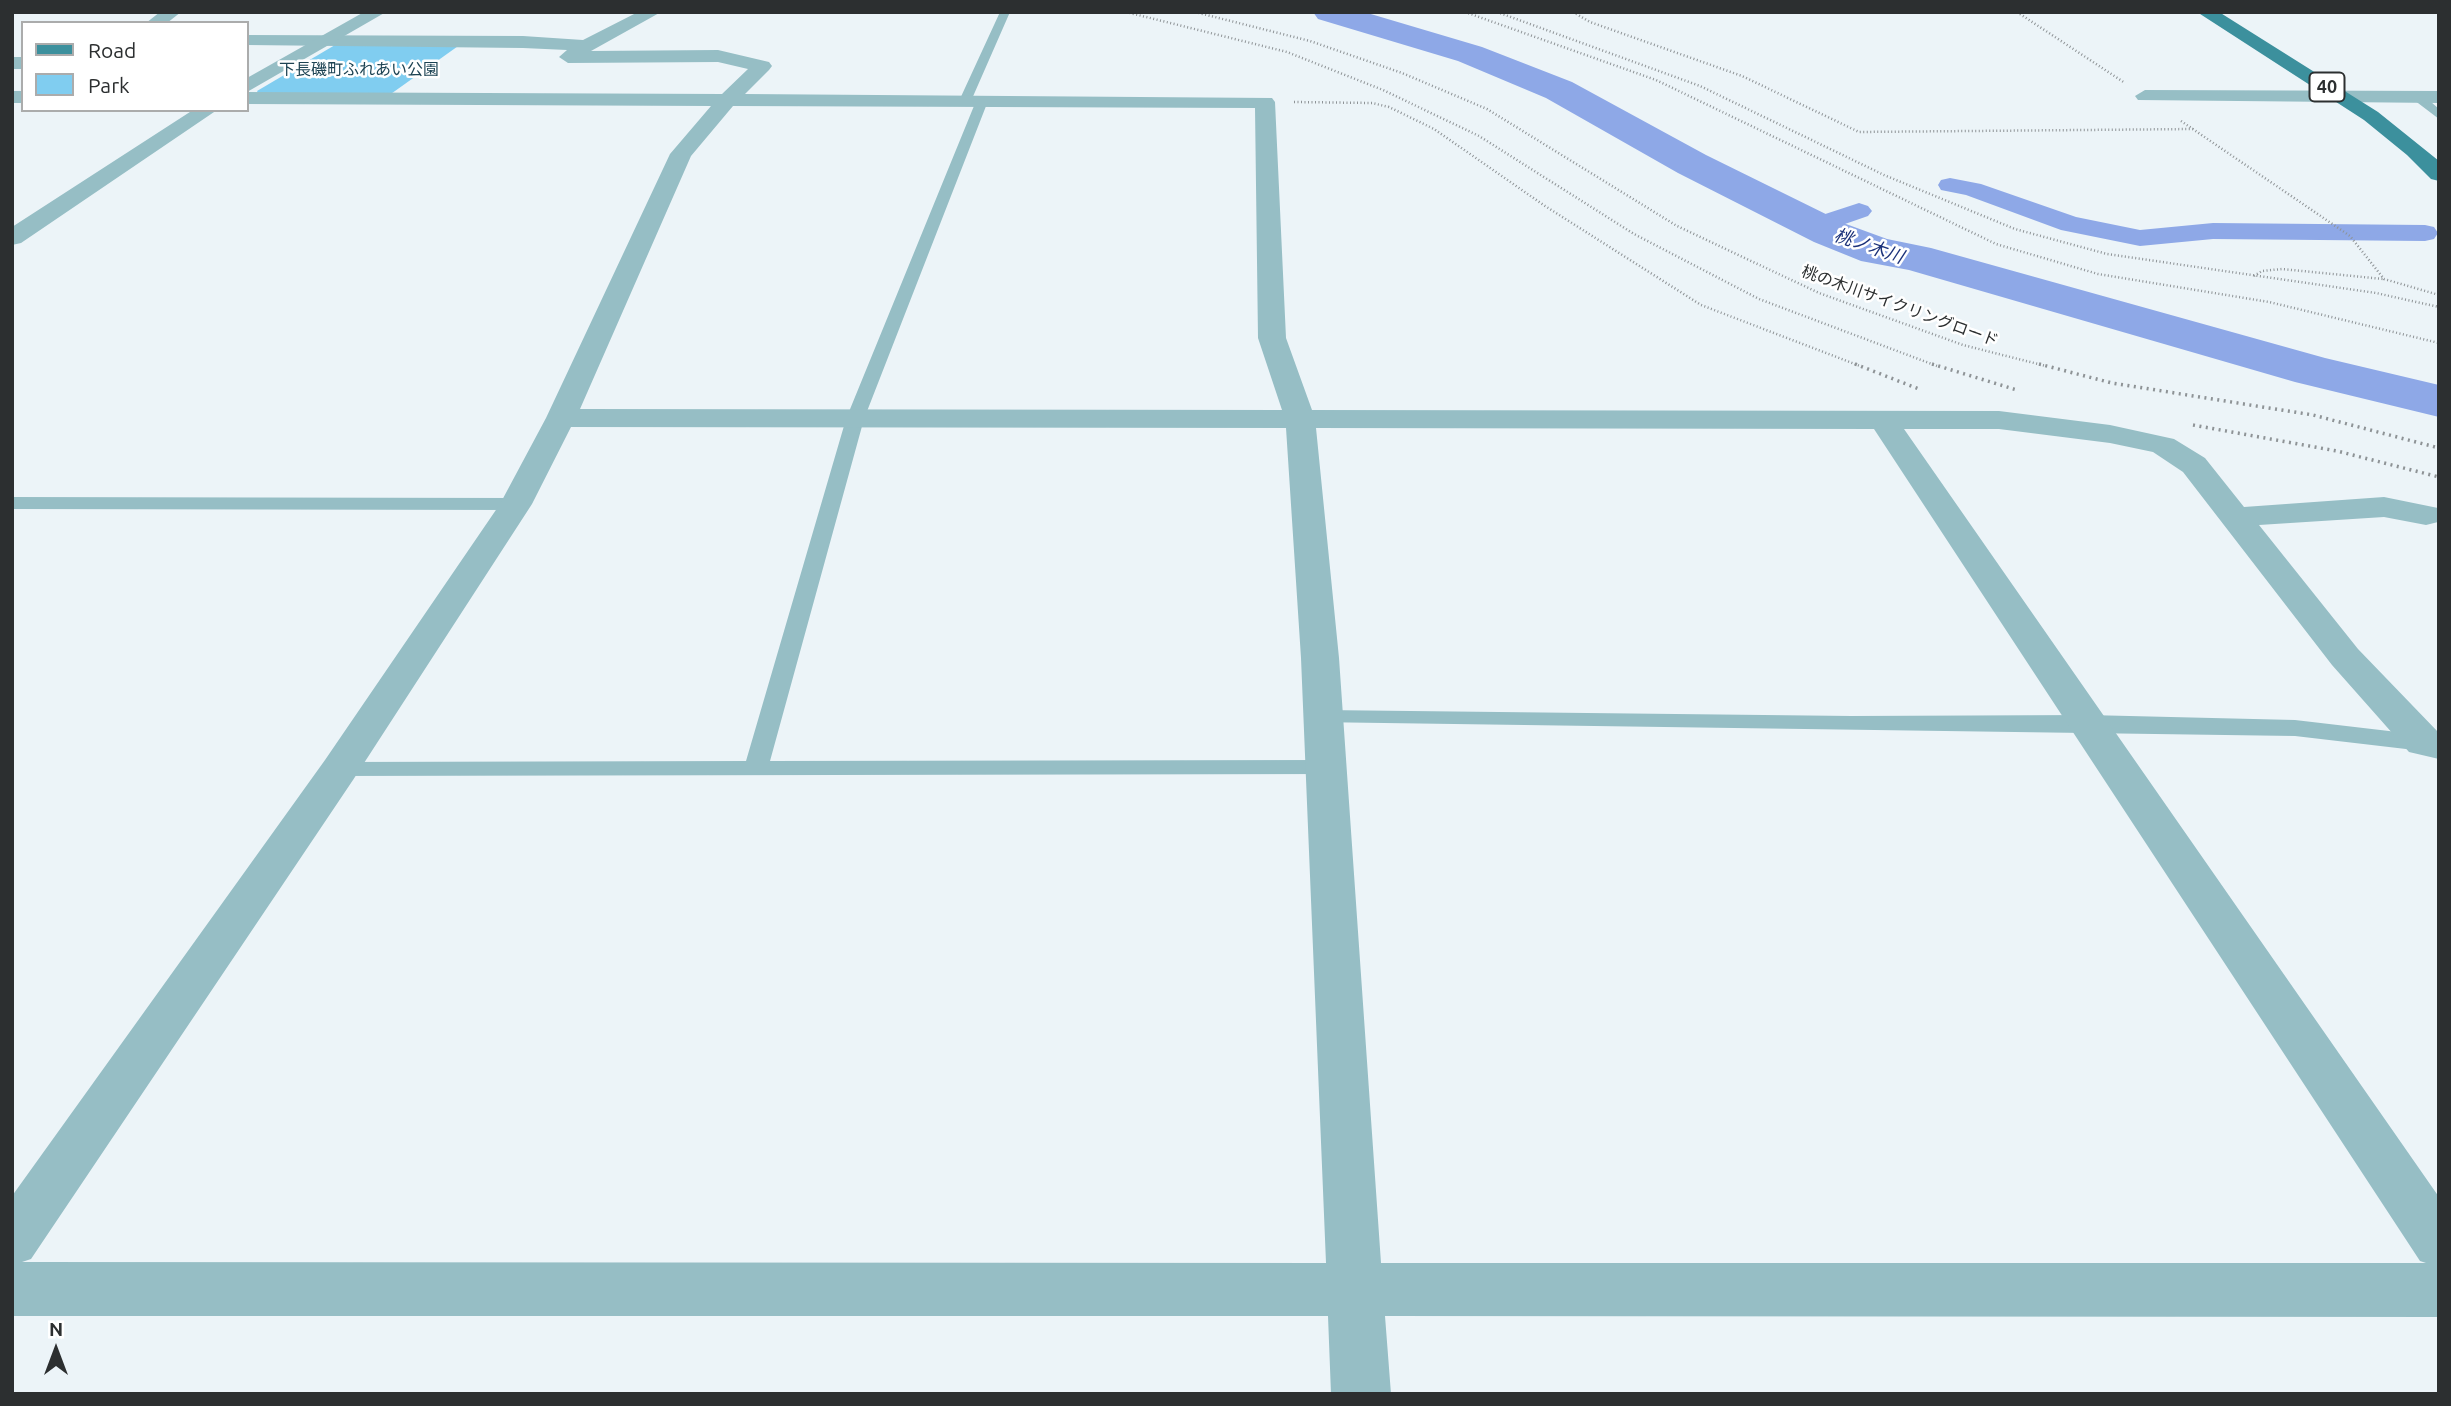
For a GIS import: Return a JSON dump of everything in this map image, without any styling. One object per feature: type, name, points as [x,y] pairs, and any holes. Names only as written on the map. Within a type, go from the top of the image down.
[{"type":"main road","name":"40","points":[[2206,12],[2395,133],[2439,174]]},
{"type":"main road","name":"40","points":[[2232,12],[2408,119]]},
{"type":"street","points":[[248,85],[377,12]]},
{"type":"street","points":[[12,1241],[339,770],[516,504],[561,418],[681,154],[728,99],[762,66],[718,56],[563,61],[585,46],[652,12]]},
{"type":"street","points":[[248,40],[523,42],[585,46]]},
{"type":"street","points":[[503,99],[536,78]]},
{"type":"street","points":[[2145,96],[2439,97]]},
{"type":"street","points":[[248,98],[1265,102],[1272,338],[1300,419],[1322,717],[1361,1394]]},
{"type":"street","points":[[12,238],[204,112]]},
{"type":"street","points":[[561,418],[1999,420],[2110,434],[2163,444],[2194,465],[2345,657],[2431,745]]},
{"type":"street","points":[[1884,421],[2439,1243]]},
{"type":"street","points":[[2235,517],[2384,507],[2426,515]]},
{"type":"street","points":[[12,1289],[2439,1290]]},
{"type":"lane","points":[[756,768],[855,419],[1005,12]]},
{"type":"lane","points":[[2418,97],[2439,114]]},
{"type":"lane","points":[[12,503],[516,504]]},
{"type":"lane","points":[[1322,717],[2295,727],[2431,745]]},
{"type":"lane","points":[[339,770],[1325,768]]},
{"type":"path","points":[[1126,12],[1287,52],[1383,90],[1479,136],[1634,234],[1759,299],[1936,366],[2022,391]]},
{"type":"path","name":"桃の木川サイクリングロード","points":[[1195,12],[1310,41],[1402,73],[1475,104],[1545,142],[1677,226],[1819,293],[1963,345],[2112,383],[2313,415],[2439,448]]},
{"type":"path","points":[[1465,12],[1602,58],[1656,80],[1886,194],[1996,243],[2098,274],[2269,302],[2439,343]]},
{"type":"path","points":[[1497,12],[1548,27],[1700,86],[1884,175],[2015,229],[2107,254],[2376,293],[2439,307]]},
{"type":"path","points":[[1573,12],[1590,22],[1742,76],[1859,132],[2193,129],[2350,236],[2384,279]]},
{"type":"path","points":[[2017,12],[2145,96]]},
{"type":"path","points":[[1265,102],[1372,103],[1389,107],[1434,129],[1545,206],[1701,304],[1922,390]]},
{"type":"path","points":[[2253,277],[2262,271],[2282,269],[2384,279],[2439,295]]},
{"type":"path","points":[[2183,424],[2337,452],[2439,477]]},
{"type":"green space","name":"下長磯町ふれあい公園","points":[[461,44],[388,96],[259,95],[257,91],[335,45]]},
{"type":"waterway","name":"桃ノ木川","points":[[1329,12],[1470,54],[1559,90],[1692,164],[1830,233],[1877,251],[1915,258],[2313,371],[2439,401]]},
{"type":"waterway","points":[[1950,185],[1972,189],[2070,224],[2140,238],[2213,231],[2425,233]]},
{"type":"waterway","points":[[1819,225],[1859,211]]}]
